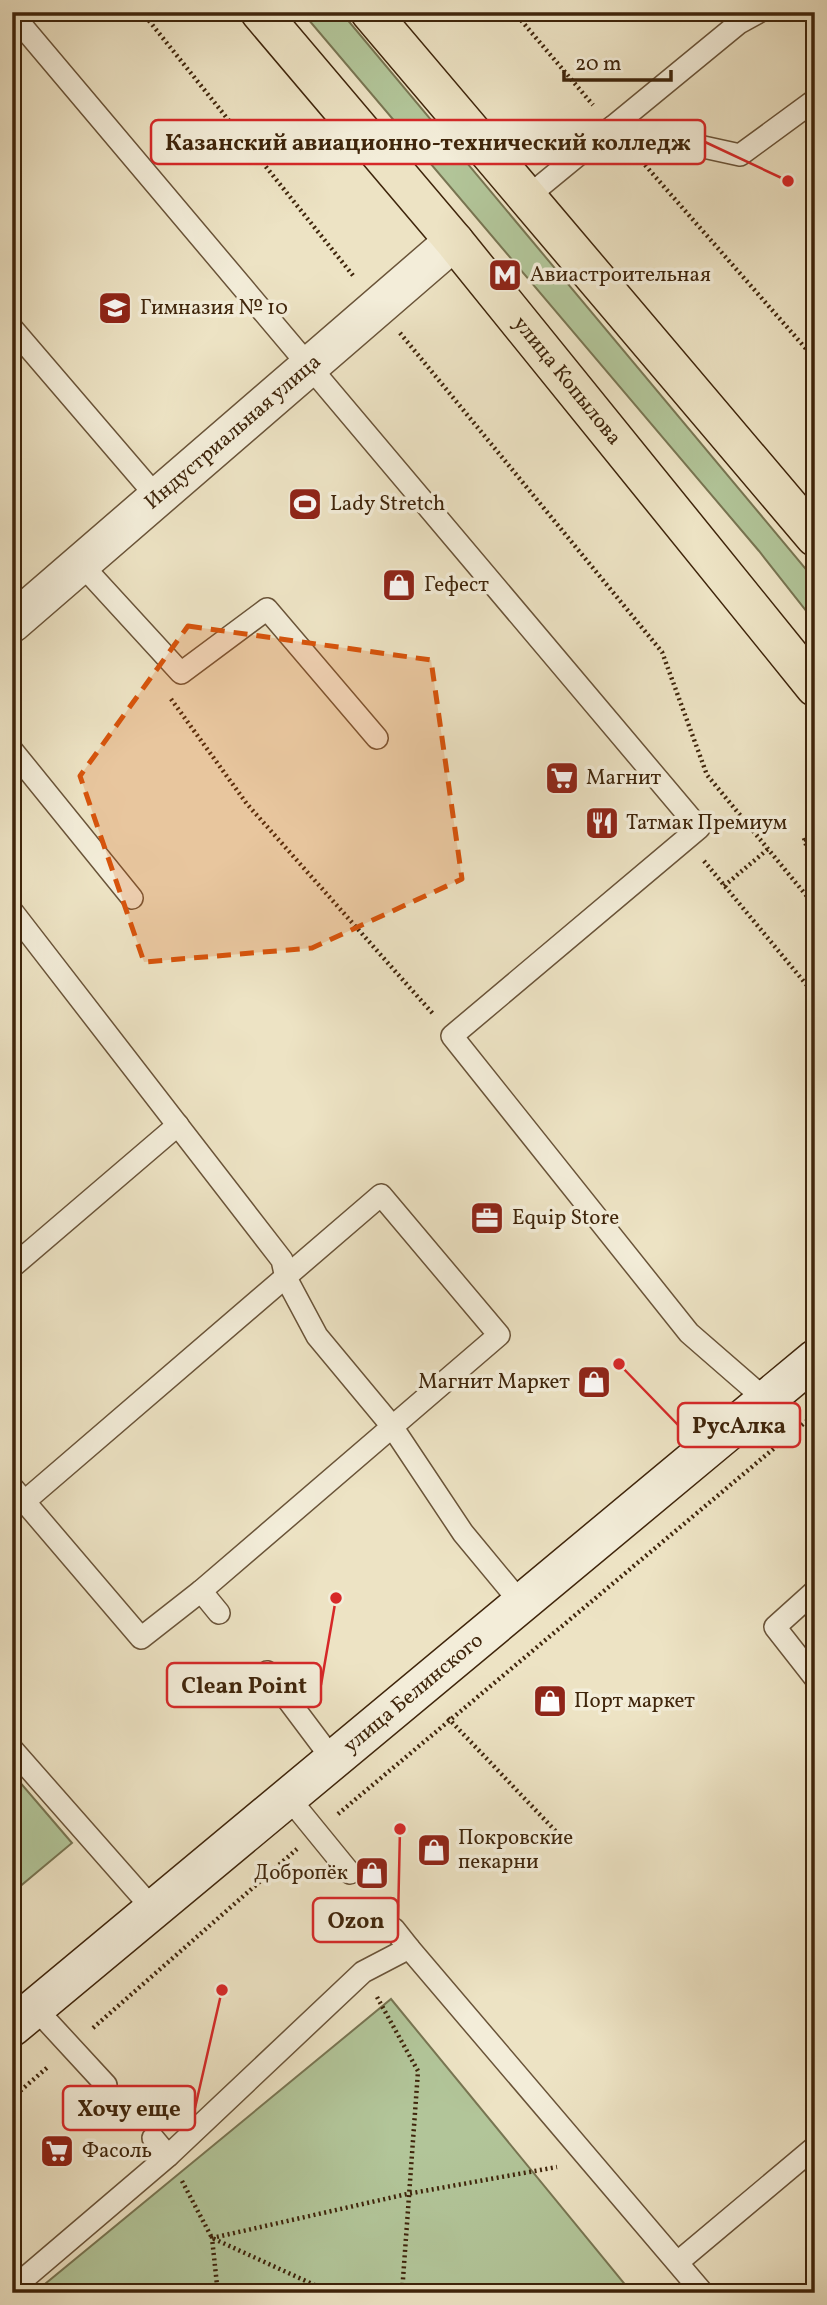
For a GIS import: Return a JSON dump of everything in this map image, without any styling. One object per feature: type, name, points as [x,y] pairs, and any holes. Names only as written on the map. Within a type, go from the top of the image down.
[{"type":"main road","name":"улица Копылова","points":[[260,12],[454,241],[815,687]]},
{"type":"main road","points":[[370,12],[815,537]]},
{"type":"street","name":"Индустриальная улица","points":[[12,623],[454,241]]},
{"type":"street","name":"улица Белинского","points":[[24,2017],[815,1359]]},
{"type":"lane","points":[[526,198],[612,127],[734,18],[759,12]]},
{"type":"lane","points":[[12,14],[699,828],[452,1036],[689,1333],[766,1400]]},
{"type":"lane","points":[[612,127],[740,155],[815,100]]},
{"type":"lane","points":[[12,328],[157,497]]},
{"type":"lane","points":[[81,564],[181,673],[267,609],[377,738]]},
{"type":"lane","points":[[12,750],[132,898]]},
{"type":"lane","points":[[12,911],[282,1260],[286,1278],[317,1336],[391,1425],[463,1533],[521,1604]]},
{"type":"lane","points":[[12,1267],[178,1125]]},
{"type":"lane","points":[[381,1195],[499,1335],[391,1425],[201,1591],[141,1638],[19,1494],[286,1278],[381,1195]]},
{"type":"lane","points":[[201,1591],[219,1613]]},
{"type":"lane","points":[[815,1591],[775,1627],[815,1678]]},
{"type":"lane","points":[[267,1672],[333,1760]]},
{"type":"lane","points":[[12,1749],[153,1909]]},
{"type":"lane","points":[[288,1797],[349,1874]]},
{"type":"lane","points":[[394,1929],[703,2293]]},
{"type":"lane","points":[[12,2289],[169,2156],[363,1972],[409,1948]]},
{"type":"lane","points":[[24,2017],[72,2046],[106,2085]]},
{"type":"lane","points":[[153,2138],[169,2156]]},
{"type":"lane","points":[[678,2262],[815,2147]]},
{"type":"path","points":[[142,12],[662,652],[707,775],[815,906]]},
{"type":"path","points":[[514,12],[815,359]]},
{"type":"path","points":[[165,692],[247,804],[452,1036]]},
{"type":"path","points":[[815,848],[804,838],[815,875]]},
{"type":"path","points":[[724,886],[768,849]]},
{"type":"path","points":[[12,2098],[448,1718],[815,1414]]},
{"type":"path","points":[[448,1718],[565,1840]]},
{"type":"path","points":[[363,1972],[418,2071],[407,2194],[402,2293]]},
{"type":"path","points":[[169,2156],[212,2238],[215,2293]]},
{"type":"path","points":[[212,2238],[407,2194],[572,2164],[596,2166]]},
{"type":"path","points":[[212,2238],[332,2293]]},
{"type":"highlighted area","points":[[188,626],[431,660],[462,879],[312,948],[144,962],[80,776]]},
{"type":"green space","points":[[302,12],[341,12],[815,580],[815,622],[759,551]]},
{"type":"green space","points":[[12,1773],[72,1843],[12,1893]]},
{"type":"green space","points":[[391,1999],[632,2293],[34,2293]]},
{"type":"place","name":"Казанский авиационно-технический колледж","points":[[788,181]]},
{"type":"place","name":"Авиастроительная","points":[[505,275]]},
{"type":"place","name":"Гимназия № 10","points":[[115,308]]},
{"type":"place","name":"Lady Stretch","points":[[305,504]]},
{"type":"place","name":"Гефест","points":[[399,585]]},
{"type":"place","name":"Магнит","points":[[562,778]]},
{"type":"place","name":"Татмак Премиум","points":[[602,823]]},
{"type":"place","name":"Equip Store","points":[[487,1218]]},
{"type":"place","name":"РусАлка","points":[[619,1364]]},
{"type":"place","name":"Магнит Маркет","points":[[594,1382]]},
{"type":"place","name":"Clean Point","points":[[336,1598]]},
{"type":"place","name":"Порт маркет","points":[[550,1701]]},
{"type":"place","name":"Ozon","points":[[400,1829]]},
{"type":"place","name":"Покровские пекарни","points":[[434,1850]]},
{"type":"place","name":"Добропёк","points":[[372,1873]]},
{"type":"place","name":"Хочу еще","points":[[222,1990]]},
{"type":"place","name":"Фасоль","points":[[57,2151]]}]
